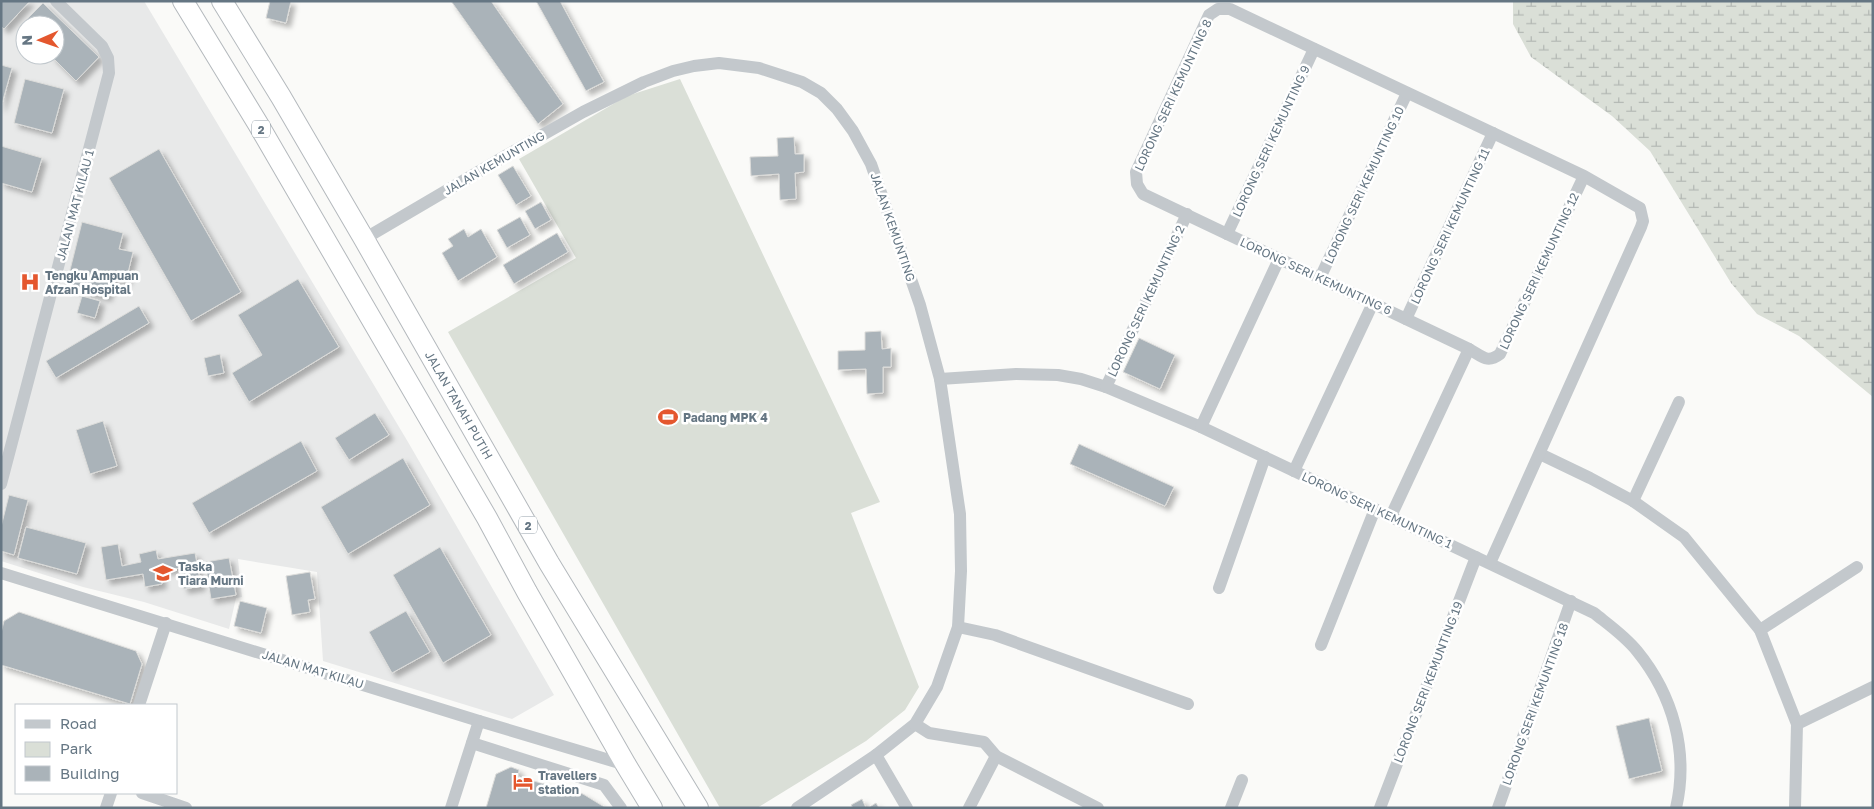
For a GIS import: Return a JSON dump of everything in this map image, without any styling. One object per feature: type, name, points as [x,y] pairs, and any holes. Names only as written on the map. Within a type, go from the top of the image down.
[{"type":"highway","name":"2","points":[[183,1],[258,124],[487,518],[527,592],[652,808]]},
{"type":"highway","name":"JALAN TANAH PUTIH","points":[[222,1],[364,239],[549,563],[698,808]]},
{"type":"street","name":"JALAN MAT KILAU 1","points":[[1,484],[109,73],[108,58],[102,46],[56,1]]},
{"type":"street","name":"LORONG SERI KEMUNTING 8","points":[[1143,194],[1137,184],[1136,172],[1209,15],[1218,9],[1230,10],[1314,49]]},
{"type":"street","points":[[1314,49],[1584,176],[1640,208],[1643,221],[1490,563]]},
{"type":"street","name":"LORONG SERI KEMUNTING 9","points":[[1227,234],[1314,49]]},
{"type":"street","name":"JALAN KEMUNTING","points":[[364,239],[507,154],[616,95],[644,82],[694,66],[719,63],[760,68],[795,79],[821,93],[838,109],[853,130],[871,164],[920,305],[940,379],[960,514],[961,572],[958,627],[937,687],[915,724],[876,755],[797,808]]},
{"type":"street","name":"LORONG SERI KEMUNTING 10","points":[[1320,278],[1407,93]]},
{"type":"street","name":"LORONG SERI KEMUNTING 11","points":[[1406,319],[1493,133]]},
{"type":"street","name":"LORONG SERI KEMUNTING 12","points":[[1488,360],[1494,359],[1500,354],[1584,176]]},
{"type":"street","name":"LORONG SERI KEMUNTING 6","points":[[1143,194],[1469,349],[1488,360]]},
{"type":"street","name":"LORONG SERI KEMUNTING 2","points":[[1106,387],[1186,214]]},
{"type":"street","points":[[1201,428],[1279,259]]},
{"type":"street","points":[[1294,471],[1372,303]]},
{"type":"street","points":[[1390,516],[1469,349]]},
{"type":"street","name":"LORONG SERI KEMUNTING 1","points":[[940,379],[1016,374],[1058,375],[1082,379],[1106,387],[1294,471],[1594,613],[1619,633],[1636,650],[1654,673],[1677,726],[1681,757],[1676,808]]},
{"type":"street","points":[[1634,502],[1679,402]]},
{"type":"street","points":[[1540,454],[1634,502],[1684,537],[1760,630],[1797,724],[1795,808]]},
{"type":"street","points":[[1219,588],[1265,458]]},
{"type":"street","points":[[1321,645],[1375,509]]},
{"type":"street","name":"LORONG SERI KEMUNTING 19","points":[[1380,808],[1476,557]]},
{"type":"street","points":[[1760,630],[1857,567]]},
{"type":"street","name":"JALAN MAT KILAU","points":[[1,573],[626,765]]},
{"type":"street","name":"LORONG SERI KEMUNTING 18","points":[[1498,808],[1571,601]]},
{"type":"street","points":[[139,704],[166,623]]},
{"type":"street","points":[[958,627],[995,635],[1188,704]]},
{"type":"street","points":[[1797,724],[1873,687]]},
{"type":"street","points":[[451,808],[479,721]]},
{"type":"street","points":[[915,724],[929,733],[984,742],[996,756],[1098,808]]},
{"type":"street","points":[[472,743],[604,785],[620,808]]},
{"type":"street","points":[[876,755],[907,808]]},
{"type":"street","points":[[969,808],[996,756]]},
{"type":"street","points":[[1231,808],[1242,780]]},
{"type":"street","points":[[106,808],[111,794]]},
{"type":"street","points":[[145,794],[186,808]]},
{"type":"shaded area","points":[[1,1],[144,1],[408,442],[554,695],[512,719],[323,661],[317,572],[238,559],[242,597],[236,598],[229,629],[144,602],[83,587],[1,561]]},
{"type":"green space","points":[[1513,1],[1873,1],[1873,397],[1799,336],[1757,314],[1731,283],[1650,151],[1612,116],[1531,57],[1513,24]]},
{"type":"green space","name":"Padang MPK 4","points":[[680,79],[880,502],[851,513],[919,687],[905,710],[866,741],[757,808],[720,808],[448,332],[576,258],[519,159],[627,96]]},
{"type":"building","points":[[1,1],[30,1],[4,29],[1,26]]},
{"type":"building","points":[[270,1],[291,1],[286,23],[266,18]]},
{"type":"building","points":[[451,1],[491,1],[563,104],[538,124]]},
{"type":"building","points":[[536,1],[560,1],[604,82],[586,91]]},
{"type":"building","points":[[43,3],[55,15],[31,15]]},
{"type":"building","points":[[65,24],[99,57],[76,81],[60,65],[65,65]]},
{"type":"building","points":[[1,65],[12,68],[1,107]]},
{"type":"building","points":[[25,79],[64,89],[52,133],[14,123]]},
{"type":"building","points":[[794,137],[795,154],[804,154],[804,172],[795,173],[796,199],[780,200],[779,174],[751,176],[750,157],[778,156],[777,138]]},
{"type":"building","points":[[1,146],[42,158],[32,192],[1,183]]},
{"type":"building","points":[[159,149],[241,292],[191,321],[109,178]]},
{"type":"building","points":[[513,166],[531,196],[516,205],[498,175]]},
{"type":"building","points":[[541,202],[551,220],[535,229],[525,211]]},
{"type":"building","points":[[520,217],[530,235],[507,248],[497,230]]},
{"type":"building","points":[[82,222],[123,233],[119,249],[133,252],[126,281],[112,278],[107,297],[66,286]]},
{"type":"building","points":[[464,229],[468,237],[481,229],[497,257],[458,281],[442,253],[453,246],[448,239]]},
{"type":"building","points":[[557,233],[568,252],[514,284],[503,265]]},
{"type":"building","points":[[298,279],[339,347],[249,402],[232,373],[262,355],[238,315]]},
{"type":"building","points":[[82,296],[100,301],[95,318],[77,313]]},
{"type":"building","points":[[139,306],[149,323],[56,378],[46,361]]},
{"type":"building","points":[[881,331],[882,349],[891,348],[891,367],[883,367],[883,393],[867,394],[866,369],[838,370],[838,351],[865,350],[865,332]]},
{"type":"building","points":[[1139,338],[1175,355],[1160,389],[1123,372]]},
{"type":"building","points":[[220,354],[224,373],[208,376],[204,358]]},
{"type":"building","points":[[375,413],[389,435],[349,460],[335,438]]},
{"type":"building","points":[[103,421],[117,466],[90,474],[76,430]]},
{"type":"building","points":[[301,441],[317,471],[209,533],[192,503]]},
{"type":"building","points":[[1079,444],[1174,487],[1165,506],[1070,464]]},
{"type":"building","points":[[403,458],[430,505],[348,554],[321,507]]},
{"type":"building","points":[[9,495],[28,500],[14,555],[1,551],[1,527]]},
{"type":"building","points":[[26,527],[86,543],[77,574],[18,558]]},
{"type":"building","points":[[118,544],[122,566],[141,562],[139,554],[156,550],[158,559],[195,553],[201,586],[184,589],[180,568],[160,571],[162,584],[145,587],[143,574],[106,580],[101,547]]},
{"type":"building","points":[[440,547],[491,635],[443,663],[393,575]]},
{"type":"building","points":[[229,558],[236,595],[211,599],[205,562]]},
{"type":"building","points":[[310,572],[315,599],[308,600],[310,612],[292,615],[286,576]]},
{"type":"building","points":[[240,601],[267,608],[261,633],[234,626]]},
{"type":"building","points":[[406,611],[430,652],[392,673],[369,632]]},
{"type":"building","points":[[19,612],[136,651],[142,664],[130,704],[1,665],[1,633],[4,621]]},
{"type":"building","points":[[1649,718],[1662,771],[1629,779],[1616,726]]},
{"type":"building","points":[[511,767],[519,770],[518,777],[583,794],[606,808],[486,808],[496,774]]},
{"type":"building","points":[[862,799],[866,808],[853,808],[851,805]]},
{"type":"building","points":[[876,803],[879,808],[868,808]]},
{"type":"place","name":"Tengku Ampuan Afzan Hospital","points":[[30,282]]},
{"type":"place","name":"Padang MPK 4","points":[[668,417]]},
{"type":"place","name":"Taska Tiara Murni","points":[[163,573]]},
{"type":"place","name":"Travellers station","points":[[523,782]]}]
